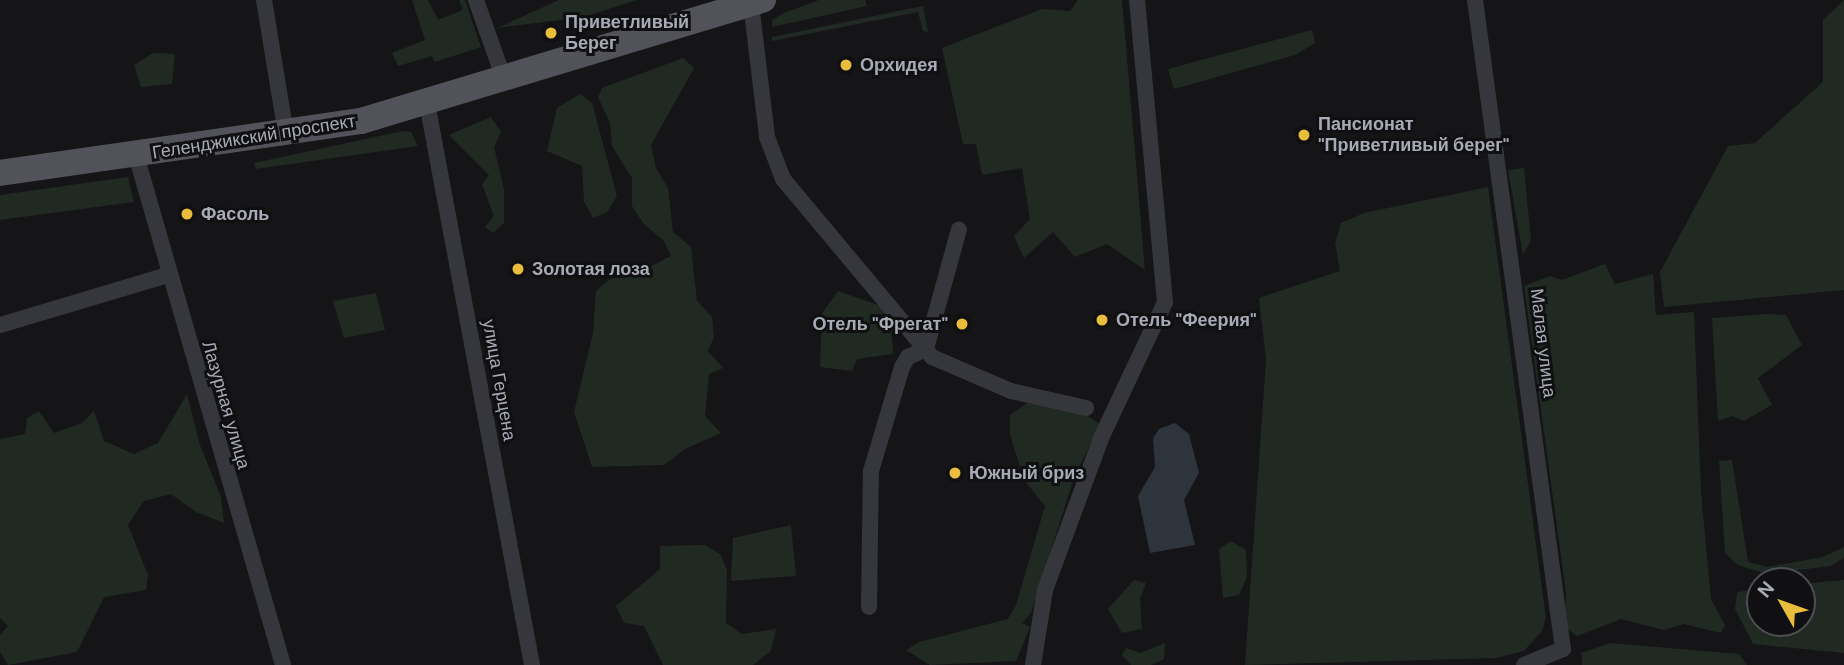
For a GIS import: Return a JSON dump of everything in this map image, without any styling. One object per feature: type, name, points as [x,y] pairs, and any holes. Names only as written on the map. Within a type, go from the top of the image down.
[{"type":"main road","name":"Геленджикский проспект","points":[[0,173],[286,134],[427,103],[757,2]]},
{"type":"street","points":[[264,0],[286,134]]},
{"type":"street","points":[[476,0],[504,79]]},
{"type":"street","points":[[1033,665],[1045,590],[1102,436],[1165,302],[1137,0]]},
{"type":"street","name":"Малая улица","points":[[1475,0],[1563,649],[1524,665]]},
{"type":"street","points":[[757,2],[772,158],[783,179],[926,349],[946,366],[1011,391],[1086,408]]},
{"type":"street","name":"улица Герцена","points":[[427,103],[532,665]]},
{"type":"street","name":"Лазурная улица","points":[[136,155],[168,275],[283,665]]},
{"type":"street","points":[[926,349],[959,229]]},
{"type":"street","points":[[0,325],[168,275]]},
{"type":"street","points":[[869,607],[871,471],[902,367],[908,357],[926,349]]},
{"type":"shaded area","points":[[412,0],[428,0],[438,20],[463,10],[459,0],[465,0],[481,47],[435,62],[432,56],[398,66],[392,53],[425,40]]},
{"type":"shaded area","points":[[559,0],[637,0],[584,17],[497,28]]},
{"type":"shaded area","points":[[819,0],[865,0],[867,6],[772,27],[772,20],[784,13]]},
{"type":"shaded area","points":[[1078,0],[1122,0],[1145,270],[1107,244],[1075,257],[1053,232],[1024,258],[1014,236],[1030,219],[1022,168],[982,175],[976,144],[963,144],[942,48],[1042,9],[1070,11]]},
{"type":"shaded area","points":[[1844,0],[1844,290],[1664,307],[1660,272],[1728,146],[1755,143],[1823,82],[1823,20]]},
{"type":"shaded area","points":[[923,6],[928,32],[923,31],[918,12],[772,41],[772,37]]},
{"type":"shaded area","points":[[1312,30],[1315,43],[1295,55],[1174,89],[1168,69]]},
{"type":"shaded area","points":[[153,53],[175,54],[172,84],[141,87],[134,65]]},
{"type":"shaded area","points":[[683,58],[694,68],[651,145],[656,168],[668,188],[673,232],[691,247],[697,301],[712,317],[714,337],[708,351],[723,368],[709,374],[705,416],[721,433],[685,449],[664,465],[592,467],[574,412],[593,333],[596,291],[610,279],[638,273],[671,256],[664,241],[643,223],[632,206],[632,178],[612,146],[610,123],[598,97],[602,88]]},
{"type":"shaded area","points":[[580,94],[592,103],[617,196],[607,212],[593,218],[584,201],[582,166],[547,151],[557,108]]},
{"type":"shaded area","points":[[491,117],[501,132],[494,147],[504,189],[504,223],[493,233],[485,227],[494,216],[482,184],[489,175],[449,135]]},
{"type":"shaded area","points":[[403,131],[411,132],[418,146],[256,169],[254,163]]},
{"type":"shaded area","points":[[1524,168],[1531,240],[1523,255],[1508,170]]},
{"type":"shaded area","points":[[128,177],[134,202],[0,220],[0,195]]},
{"type":"shaded area","points":[[1488,187],[1546,618],[1542,631],[1524,651],[1496,658],[1245,665],[1266,359],[1259,298],[1340,271],[1335,243],[1341,223],[1364,213]]},
{"type":"shaded area","points":[[1605,264],[1615,284],[1653,274],[1656,315],[1694,312],[1701,493],[1711,599],[1725,625],[1721,633],[1684,624],[1664,630],[1621,619],[1577,636],[1565,627],[1566,593],[1524,286],[1550,276],[1562,280]]},
{"type":"shaded area","points":[[838,291],[890,309],[893,354],[857,359],[852,371],[820,367],[822,313]]},
{"type":"shaded area","points":[[376,293],[385,330],[344,338],[333,301]]},
{"type":"shaded area","points":[[1786,315],[1802,345],[1758,378],[1772,405],[1744,421],[1732,416],[1718,421],[1712,318]]},
{"type":"shaded area","points":[[187,394],[200,445],[221,497],[224,523],[196,512],[171,494],[144,501],[128,525],[148,575],[146,590],[104,597],[77,652],[8,665],[0,652],[0,635],[8,626],[0,618],[0,439],[25,434],[27,418],[39,411],[54,433],[82,423],[94,411],[104,441],[134,454],[158,443]]},
{"type":"shaded area","points":[[1027,403],[1079,411],[1100,424],[1074,478],[1031,613],[1022,623],[1030,627],[1016,661],[930,665],[906,650],[919,642],[1008,619],[1016,605],[1045,506],[1024,480],[1010,435],[1010,415]]},
{"type":"shaded area","points":[[1175,423],[1189,434],[1199,473],[1184,500],[1195,545],[1150,553],[1138,496],[1155,467],[1153,438],[1159,429]]},
{"type":"shaded area","points":[[1732,460],[1748,562],[1767,567],[1738,565],[1725,553],[1719,461]]},
{"type":"shaded area","points":[[791,525],[796,576],[731,581],[733,538]]},
{"type":"shaded area","points":[[1231,541],[1246,550],[1247,577],[1239,595],[1223,598],[1219,549]]},
{"type":"shaded area","points":[[705,545],[720,554],[727,570],[726,623],[742,634],[776,629],[771,651],[753,665],[663,665],[644,626],[624,623],[616,606],[660,569],[660,546]]},
{"type":"shaded area","points":[[1844,547],[1844,558],[1831,566],[1767,567],[1823,557]]},
{"type":"shaded area","points":[[1134,580],[1146,583],[1140,599],[1142,629],[1122,633],[1108,609]]},
{"type":"shaded area","points":[[1844,580],[1844,653],[1753,644],[1749,637],[1816,637],[1816,583]]},
{"type":"shaded area","points":[[1746,591],[1746,630],[1735,609],[1737,592]]},
{"type":"shaded area","points":[[1165,643],[1164,659],[1151,665],[1131,665],[1122,655],[1126,648],[1140,653]]},
{"type":"shaded area","points":[[1610,643],[1739,654],[1747,665],[1582,665],[1581,653]]},
{"type":"place","name":"Приветливый Берег","points":[[551,33]]},
{"type":"place","name":"Орхидея","points":[[846,65]]},
{"type":"place","name":"Пансионат \"Приветливый берег\"","points":[[1304,135]]},
{"type":"place","name":"Фасоль","points":[[187,214]]},
{"type":"place","name":"Золотая лоза","points":[[518,269]]},
{"type":"place","name":"Отель \"Феерия\"","points":[[1102,320]]},
{"type":"place","name":"Отель \"Фрегат\"","points":[[962,324]]},
{"type":"place","name":"Южный бриз","points":[[955,473]]}]
